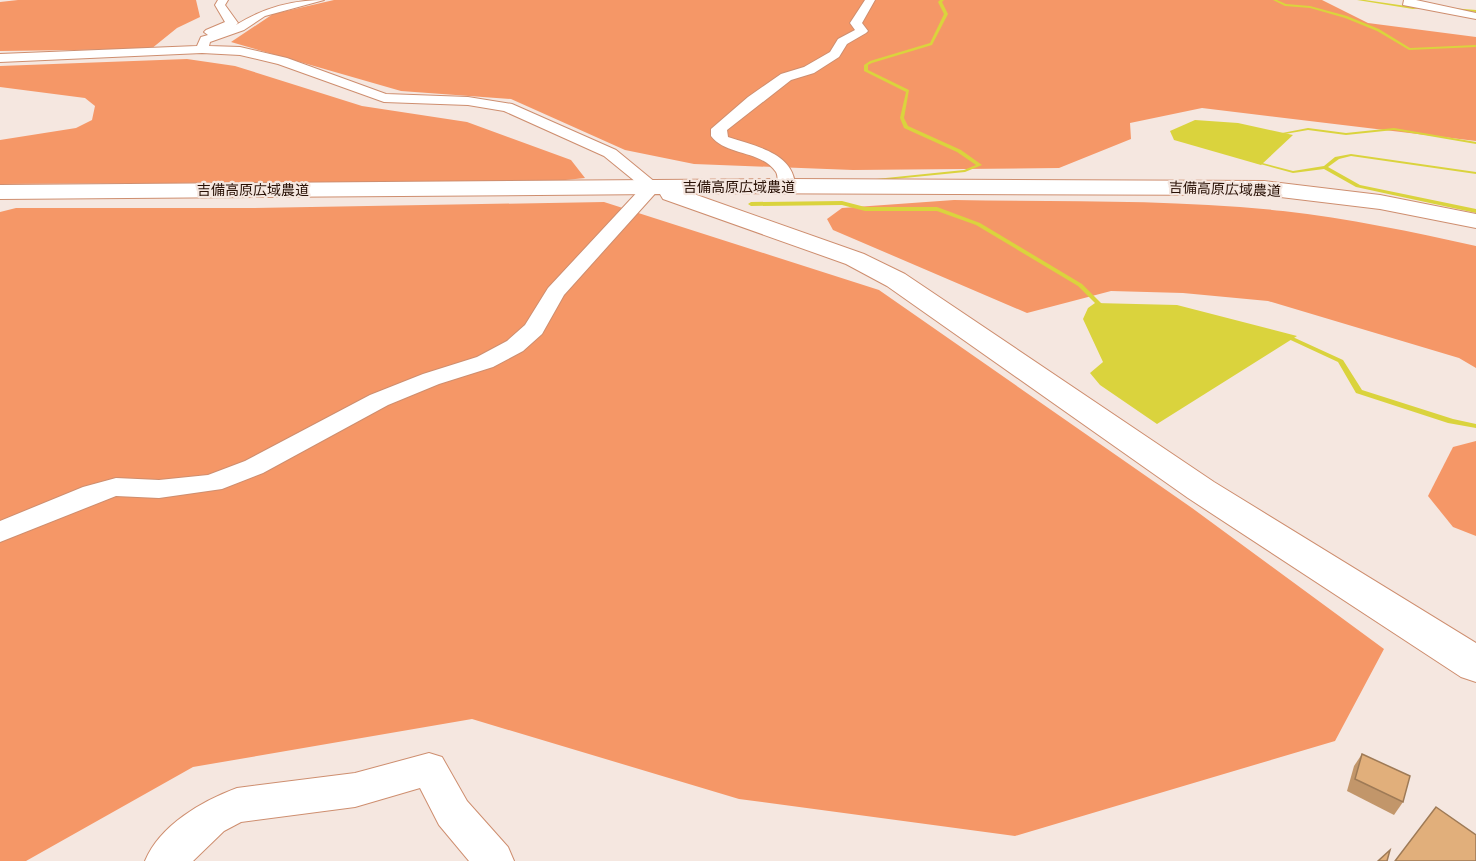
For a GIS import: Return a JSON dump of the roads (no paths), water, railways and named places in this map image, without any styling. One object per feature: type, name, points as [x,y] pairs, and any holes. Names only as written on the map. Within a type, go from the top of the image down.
[{"type":"street","points":[[223,0],[220,5],[232,23],[195,37],[183,47],[240,51],[282,61],[384,98],[468,101],[507,106],[610,153],[652,187],[855,259],[896,280],[1201,490],[1476,665]]},
{"type":"street","points":[[202,49],[205,40],[240,28],[261,14],[320,0]]},
{"type":"street","points":[[786,186],[786,173],[770,157],[723,140],[719,136],[719,129],[753,100],[786,77],[809,70],[835,54],[842,42],[862,31],[856,23],[870,0]]},
{"type":"street","points":[[1411,0],[1407,3],[1423,8],[1476,16]]},
{"type":"street","points":[[1442,0],[1465,1]]},
{"type":"street","points":[[0,58],[202,49]]},
{"type":"street","name":"吉備高原広域農道","points":[[0,192],[786,186],[1264,188],[1380,202],[1476,221]]},
{"type":"street","points":[[0,532],[93,493],[116,487],[159,489],[212,483],[254,467],[379,400],[431,379],[485,362],[515,346],[534,329],[555,292],[652,187]]},
{"type":"street","points":[[165,861],[210,818],[237,806],[355,790],[429,769],[453,813],[494,861]]},
{"type":"waterway","points":[[876,180],[965,171],[980,165],[959,151],[906,127],[902,118],[908,91],[866,71],[866,65],[871,62],[931,44],[946,14],[940,2],[942,0]]},
{"type":"waterway","points":[[1275,0],[1285,5],[1310,7],[1346,17],[1378,30],[1409,49],[1476,46]]},
{"type":"waterway","points":[[1359,0],[1413,8],[1428,7]]},
{"type":"waterway","points":[[1452,9],[1476,11]]},
{"type":"waterway","points":[[1279,134],[1308,129],[1346,134],[1394,129],[1476,143]]},
{"type":"waterway","points":[[1325,167],[1337,158],[1351,155],[1476,173]]},
{"type":"waterway","points":[[1255,162],[1293,172],[1325,167]]},
{"type":"waterway","points":[[1325,167],[1358,186],[1476,211]]},
{"type":"waterway","points":[[751,204],[842,203],[865,209],[937,209],[978,224],[1080,285],[1105,310]]},
{"type":"waterway","points":[[1284,335],[1341,361],[1359,391],[1451,421],[1476,426]]}]
